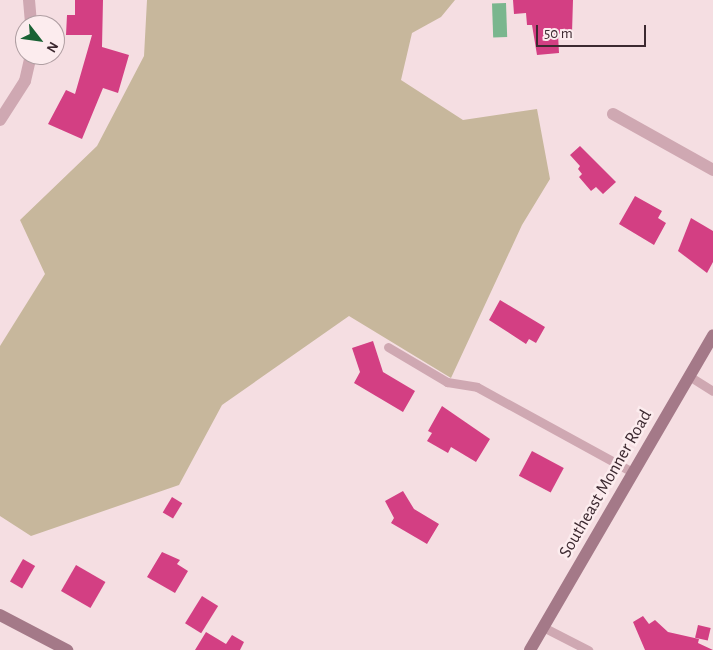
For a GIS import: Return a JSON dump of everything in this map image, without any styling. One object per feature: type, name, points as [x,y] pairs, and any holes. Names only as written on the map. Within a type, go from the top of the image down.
[{"type":"street","points":[[29,0],[30,15]]},
{"type":"street","points":[[0,120],[25,81],[29,65]]},
{"type":"street","points":[[613,114],[713,170]]},
{"type":"street","name":"Southeast Monner Road","points":[[530,650],[713,335]]},
{"type":"street","points":[[0,615],[67,650]]},
{"type":"lane","points":[[388,347],[446,382],[477,387],[632,472]]},
{"type":"lane","points":[[689,376],[713,391]]},
{"type":"lane","points":[[544,627],[588,650]]},
{"type":"shaded area","points":[[147,0],[455,0],[441,17],[412,33],[401,80],[463,120],[537,109],[550,179],[522,225],[451,378],[349,316],[222,405],[179,485],[31,536],[0,516],[0,346],[45,274],[20,220],[97,146],[144,56]]},
{"type":"shaded area","points":[[492,3],[506,3],[507,37],[493,37]]},
{"type":"building","points":[[75,0],[103,0],[102,47],[129,55],[118,93],[103,88],[82,139],[48,124],[66,90],[75,94],[92,35],[66,35],[67,15],[75,15]]},
{"type":"building","points":[[513,0],[573,0],[572,33],[558,34],[559,53],[537,55],[532,25],[527,25],[526,13],[514,14]]},
{"type":"building","points":[[580,146],[616,182],[603,194],[596,187],[591,191],[579,177],[582,174],[578,169],[580,166],[570,155]]},
{"type":"building","points":[[635,196],[662,211],[658,218],[666,223],[654,245],[619,224]]},
{"type":"building","points":[[691,218],[713,231],[713,262],[707,273],[678,251]]},
{"type":"building","points":[[500,300],[545,327],[536,343],[529,339],[526,344],[489,320]]},
{"type":"building","points":[[373,341],[383,372],[415,391],[403,412],[354,383],[360,372],[352,348]]},
{"type":"building","points":[[442,406],[490,439],[476,462],[451,447],[448,453],[427,441],[432,433],[428,431]]},
{"type":"building","points":[[532,451],[564,468],[551,493],[519,476]]},
{"type":"building","points":[[403,491],[414,509],[439,524],[427,544],[391,523],[394,518],[385,501]]},
{"type":"building","points":[[172,497],[182,503],[173,519],[163,512]]},
{"type":"building","points":[[162,552],[180,560],[177,564],[188,571],[175,593],[147,577]]},
{"type":"building","points":[[23,559],[35,566],[22,589],[10,582]]},
{"type":"building","points":[[76,565],[105,582],[90,608],[61,591]]},
{"type":"building","points":[[202,596],[218,606],[201,633],[185,623]]},
{"type":"building","points":[[643,616],[649,624],[655,620],[668,632],[699,639],[698,643],[713,650],[645,650],[633,622]]},
{"type":"building","points":[[698,625],[711,628],[708,641],[695,638]]},
{"type":"building","points":[[206,632],[226,644],[232,635],[244,642],[240,650],[195,650]]}]
